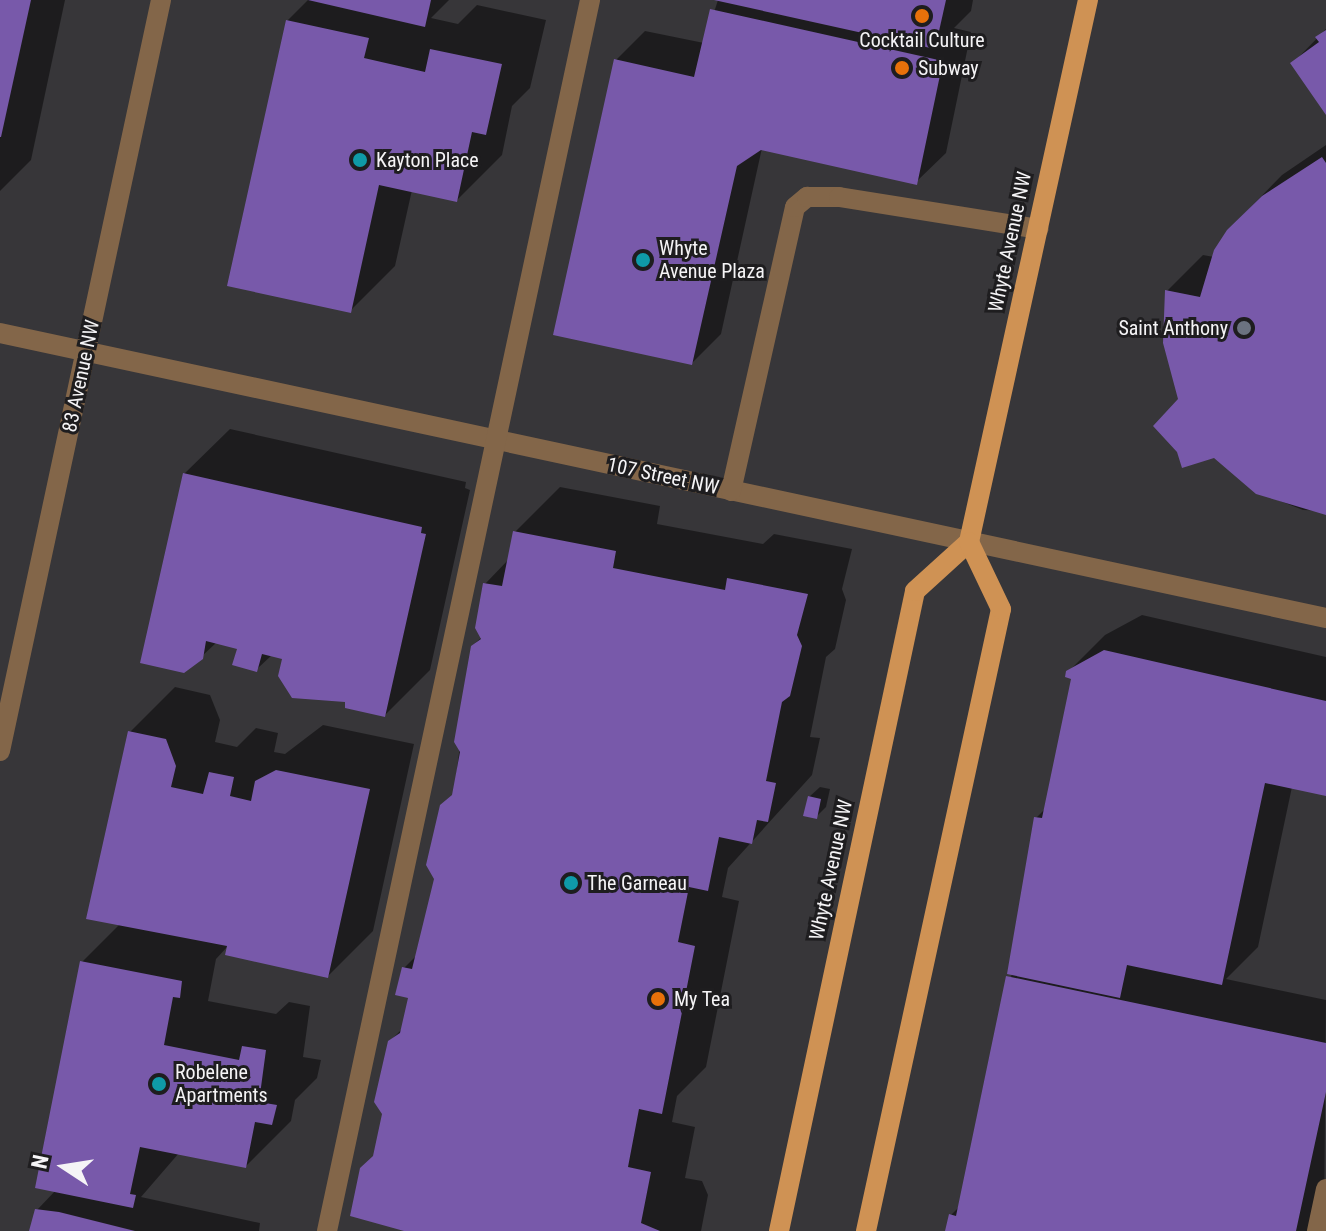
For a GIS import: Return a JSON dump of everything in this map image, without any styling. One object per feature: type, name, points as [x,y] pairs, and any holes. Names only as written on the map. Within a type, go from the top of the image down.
[{"type":"main road","name":"Whyte Avenue NW","points":[[779,1231],[915,591],[969,542],[1088,0]]},
{"type":"main road","points":[[866,1231],[1001,609],[969,542]]},
{"type":"street","name":"83 Avenue NW","points":[[0,751],[161,0]]},
{"type":"street","points":[[327,1231],[590,0]]},
{"type":"street","points":[[731,491],[795,207],[807,197],[839,197],[1038,229]]},
{"type":"street","name":"107 Street NW","points":[[0,333],[1326,618]]},
{"type":"street","points":[[1317,1231],[1326,1189]]},
{"type":"building","points":[[0,0],[31,0],[1,137],[0,137]]},
{"type":"building","points":[[308,0],[431,0],[425,27]]},
{"type":"building","points":[[714,0],[946,0],[935,49]]},
{"type":"building","name":"Whyte Avenue Plaza","points":[[710,9],[943,61],[917,185],[761,150],[737,166],[692,365],[553,335],[614,59],[694,77]]},
{"type":"building","name":"Kayton Place","points":[[286,20],[369,38],[364,58],[425,72],[430,49],[502,64],[486,135],[472,132],[457,202],[379,185],[351,313],[227,286]]},
{"type":"building","points":[[1326,30],[1326,115],[1290,63],[1319,42],[1315,37]]},
{"type":"building","name":"Saint Anthony","points":[[1322,157],[1326,163],[1326,515],[1256,494],[1214,458],[1182,468],[1177,452],[1153,426],[1178,399],[1163,343],[1165,290],[1200,297],[1214,250],[1227,230],[1262,196]]},
{"type":"building","points":[[183,473],[422,527],[421,533],[426,534],[385,717],[345,708],[345,702],[292,698],[278,676],[282,659],[262,654],[257,672],[232,665],[237,649],[206,641],[203,659],[184,673],[140,663]]},
{"type":"building","name":"The Garneau","points":[[513,531],[616,551],[613,568],[725,590],[727,578],[808,594],[797,635],[802,646],[790,696],[782,702],[766,781],[776,783],[768,822],[757,820],[752,844],[719,837],[708,891],[689,887],[678,942],[695,946],[662,1114],[639,1109],[628,1167],[651,1172],[641,1223],[660,1231],[404,1231],[350,1216],[360,1168],[373,1156],[382,1114],[374,1102],[388,1041],[400,1033],[408,998],[395,995],[402,967],[412,969],[434,879],[426,865],[440,805],[452,795],[460,752],[454,742],[471,646],[481,639],[475,628],[483,583],[502,586]]},
{"type":"building","points":[[1104,650],[1326,701],[1326,796],[1265,783],[1222,985],[1127,965],[1120,998],[1007,974],[1034,817],[1042,818],[1071,679],[1065,677],[1066,671]]},
{"type":"building","points":[[128,731],[166,739],[176,766],[171,787],[203,794],[209,772],[234,777],[230,796],[251,801],[255,781],[276,770],[370,789],[328,978],[225,955],[227,946],[86,919]]},
{"type":"building","points":[[808,796],[821,799],[817,819],[803,816]]},
{"type":"building","name":"Robelene Apartments","points":[[80,961],[182,981],[180,998],[173,997],[164,1045],[239,1060],[242,1046],[266,1050],[259,1102],[277,1105],[272,1125],[255,1122],[246,1168],[140,1147],[130,1194],[136,1195],[133,1208],[35,1188]]},
{"type":"building","points":[[1006,976],[1326,1043],[1326,1092],[1296,1231],[945,1231],[949,1214],[956,1216]]},
{"type":"building","points":[[35,1209],[59,1212],[135,1231],[29,1231]]},
{"type":"place","name":"Cocktail Culture","points":[[922,16]]},
{"type":"place","name":"Subway","points":[[902,68]]},
{"type":"place","name":"Kayton Place","points":[[360,160]]},
{"type":"place","name":"Whyte Avenue Plaza","points":[[643,260]]},
{"type":"place","name":"Saint Anthony","points":[[1244,328]]},
{"type":"place","name":"The Garneau","points":[[571,883]]},
{"type":"place","name":"My Tea","points":[[658,999]]},
{"type":"place","name":"Robelene Apartments","points":[[159,1084]]}]
